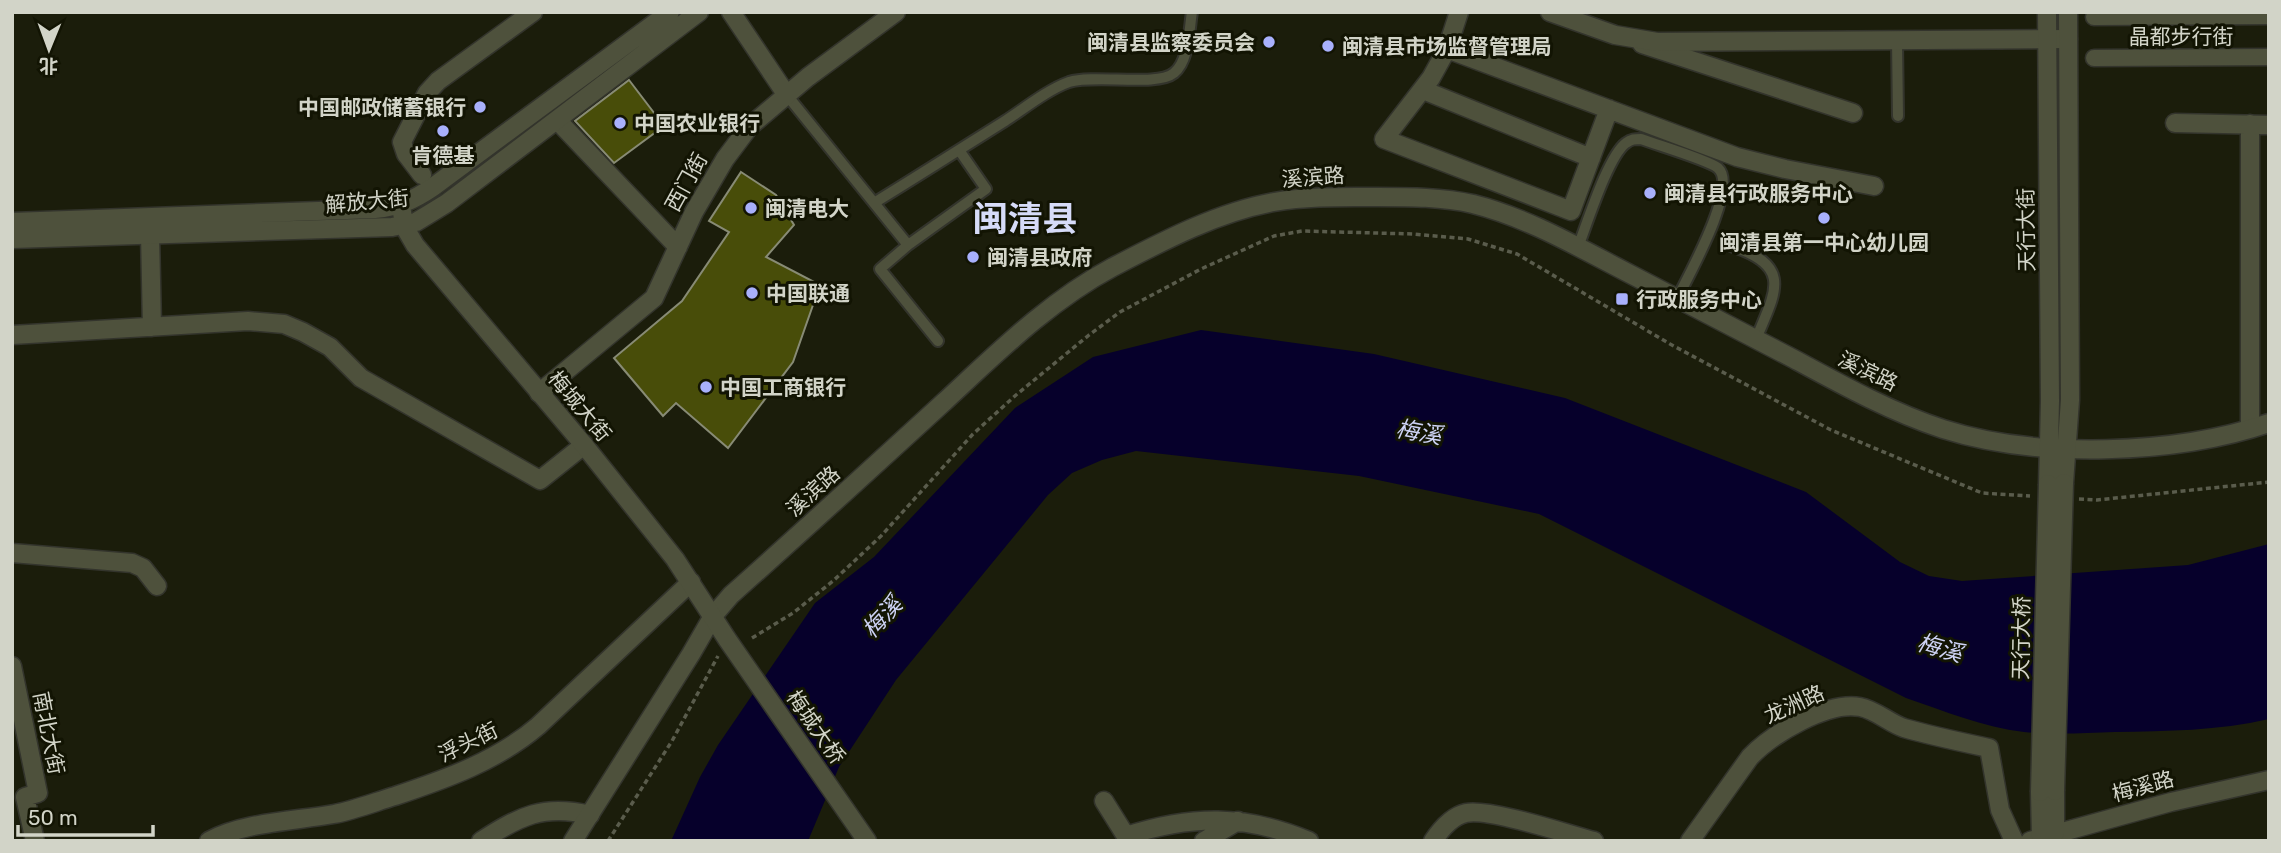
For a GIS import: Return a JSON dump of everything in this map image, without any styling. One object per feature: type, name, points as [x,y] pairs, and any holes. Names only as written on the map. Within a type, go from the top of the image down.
[{"type":"street","points":[[422,175],[406,155],[402,142],[428,93],[443,77],[533,12]]},
{"type":"street","name":"解放大街","points":[[12,222],[375,209],[411,202],[670,12]]},
{"type":"street","name":"解放大街","points":[[12,239],[404,226],[437,209],[558,121],[699,12]]},
{"type":"street","points":[[730,12],[786,94]]},
{"type":"street","name":"西门街","points":[[539,393],[654,298],[694,212],[736,142],[749,127],[786,94],[896,12]]},
{"type":"street","points":[[1459,12],[1447,48],[1423,90],[1384,139],[1571,211],[1609,109]]},
{"type":"street","points":[[1550,12],[1853,113]]},
{"type":"street","name":"天行大街","points":[[2047,12],[2050,401],[2048,448],[2061,489]]},
{"type":"street","points":[[2061,489],[2070,400],[2068,12]]},
{"type":"street","name":"晶都步行街","points":[[2094,17],[2269,16]]},
{"type":"street","points":[[1615,35],[1679,43],[2068,39]]},
{"type":"street","points":[[1447,48],[1752,162],[1874,186]]},
{"type":"street","name":"晶都步行街","points":[[2094,58],[2269,57]]},
{"type":"street","points":[[1423,90],[1591,158]]},
{"type":"street","points":[[558,121],[678,247]]},
{"type":"street","points":[[2175,123],[2269,125]]},
{"type":"street","points":[[2250,124],[2260,257],[2250,428]]},
{"type":"street","name":"溪滨路","points":[[574,840],[713,616],[731,595],[1008,343],[1071,292],[1109,269],[1164,242],[1222,218],[1272,203],[1330,197],[1398,197],[1447,200],[1491,209],[1578,247],[1849,388],[1922,421],[1972,437],[2048,448],[2157,447],[2204,440],[2269,423]]},
{"type":"street","name":"梅城大街","points":[[401,205],[404,226],[415,245],[584,445],[691,582],[727,639]]},
{"type":"street","points":[[150,234],[152,327]]},
{"type":"street","points":[[12,335],[248,321],[284,324],[330,347],[361,378],[540,480],[584,445]]},
{"type":"street","name":"天行大桥","points":[[2042,837],[2048,792],[2061,489]]},
{"type":"street","points":[[12,553],[132,563],[143,568],[157,586]]},
{"type":"street","name":"浮头街","points":[[209,841],[254,827],[356,809],[434,783],[494,757],[538,726],[691,582]]},
{"type":"street","name":"梅城大桥","points":[[727,639],[867,841]]},
{"type":"street","name":"南北大街","points":[[12,666],[38,793],[25,797],[35,841]]},
{"type":"street","name":"龙洲路","points":[[1690,841],[1750,757],[1770,738],[1814,716],[1848,706],[1863,707],[1902,727],[1989,748],[2000,810],[2014,841]]},
{"type":"street","name":"梅溪路","points":[[2042,837],[2171,802],[2269,780]]},
{"type":"street","points":[[1104,802],[1128,838],[1176,823],[1205,820],[1263,824],[1302,840]]},
{"type":"street","points":[[481,841],[514,821],[549,810],[568,809],[590,815]]},
{"type":"street","points":[[1433,841],[1446,825],[1467,813],[1496,815],[1594,841]]},
{"type":"street","points":[[1203,841],[1237,821]]},
{"type":"lane","points":[[874,204],[1069,82],[1083,79],[1165,78],[1173,74],[1183,59],[1192,12]]},
{"type":"lane","points":[[1897,41],[1898,116]]},
{"type":"lane","points":[[786,94],[908,245]]},
{"type":"lane","points":[[1578,247],[1614,156],[1626,143],[1641,139],[1715,166],[1723,176],[1724,189],[1710,231],[1678,299]]},
{"type":"lane","points":[[938,341],[880,269],[908,245],[985,189],[959,150]]},
{"type":"lane","points":[[1731,246],[1754,253],[1765,260],[1774,277],[1773,296],[1756,339]]},
{"type":"path","points":[[752,638],[793,613],[853,563],[980,428],[1120,312],[1274,236],[1302,231],[1413,234],[1468,239],[1517,254],[1670,344],[1831,429],[1982,493],[2033,496]]},
{"type":"path","points":[[2061,489],[2097,500],[2269,482]]},
{"type":"path","points":[[608,841],[673,741],[727,639]]},
{"type":"water","name":"梅溪","points":[[1201,330],[1374,354],[1565,398],[1806,492],[1900,562],[1929,576],[1962,581],[2188,565],[2269,544],[2269,719],[2192,730],[2035,733],[2009,730],[1906,698],[1539,514],[1359,476],[1136,451],[1102,460],[1072,473],[1048,495],[896,680],[839,767],[808,841],[671,841],[718,745],[815,603],[874,557],[1015,408],[1093,357]]},
{"type":"building","name":"中国农业银行","points":[[629,80],[664,126],[614,163],[575,121]]},
{"type":"building","points":[[741,172],[776,195],[794,225],[766,257],[820,285],[793,362],[728,448],[676,403],[663,416],[614,358],[682,301],[729,232],[709,221]]},
{"type":"place","name":"闽清县监察委员会","points":[[1269,42]]},
{"type":"place","name":"闽清县市场监督管理局","points":[[1328,46]]},
{"type":"place","name":"中国邮政储蓄银行","points":[[480,107]]},
{"type":"place","name":"中国农业银行","points":[[620,123]]},
{"type":"place","name":"肯德基","points":[[443,131]]},
{"type":"place","name":"闽清县行政服务中心","points":[[1650,193]]},
{"type":"place","name":"闽清电大","points":[[751,208]]},
{"type":"place","name":"闽清县第一中心幼儿园","points":[[1824,218]]},
{"type":"place","name":"闽清县政府","points":[[973,257]]},
{"type":"place","name":"中国联通","points":[[752,293]]},
{"type":"place","name":"行政服务中心","points":[[1622,299]]},
{"type":"place","name":"中国工商银行","points":[[706,387]]},
{"type":"district","name":"闽清县","points":[[1025,219]]}]
